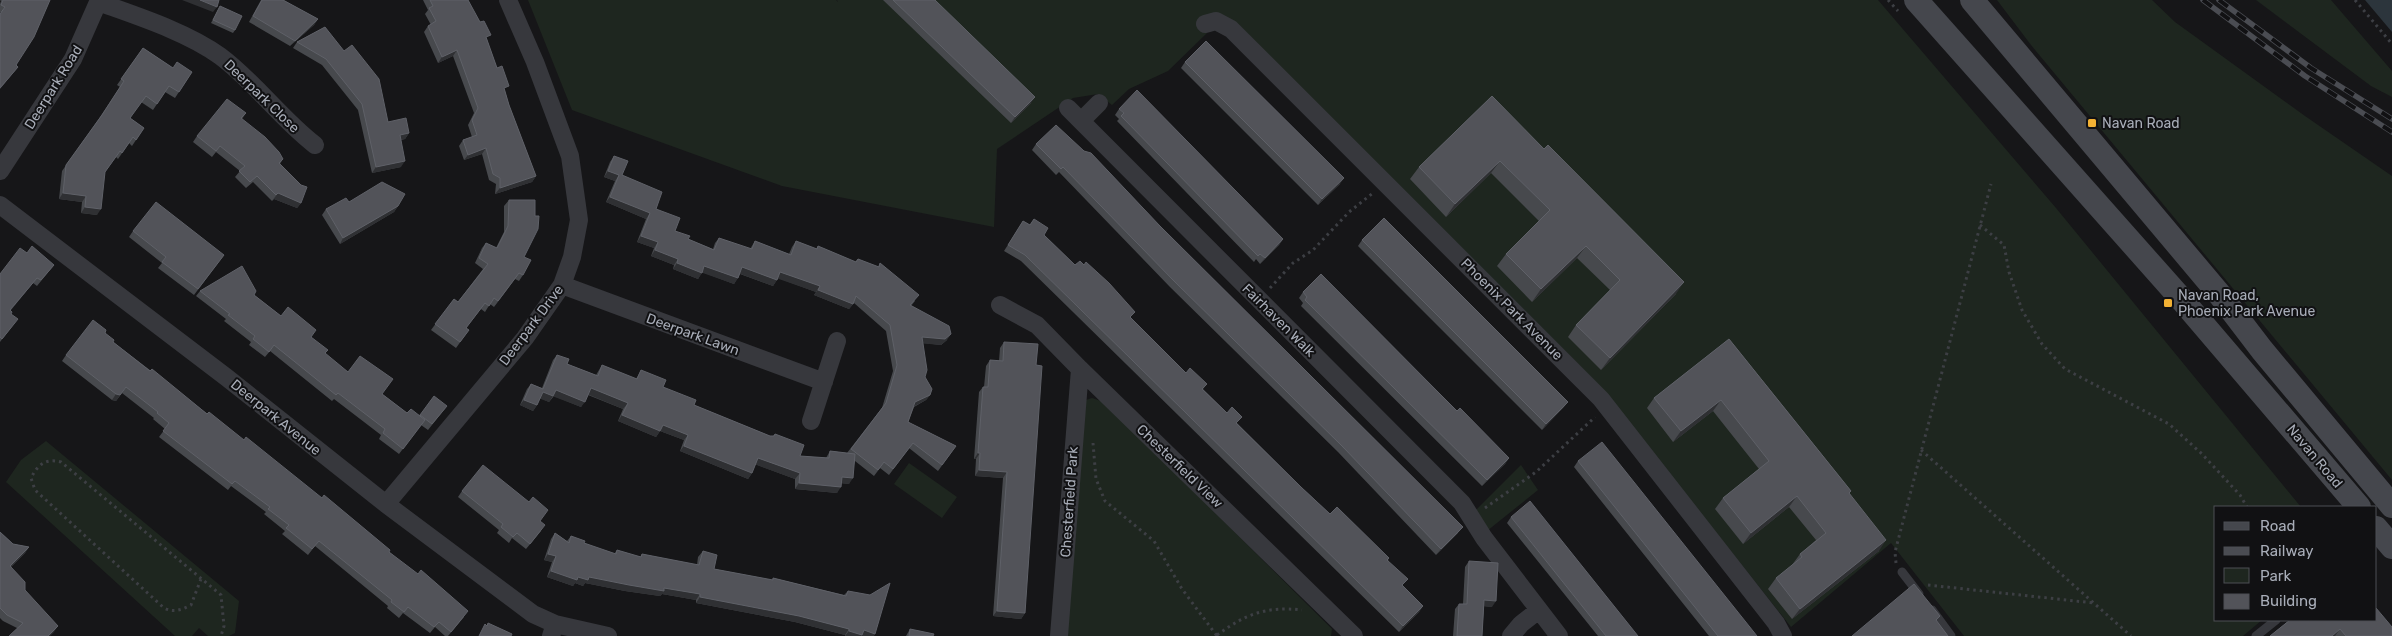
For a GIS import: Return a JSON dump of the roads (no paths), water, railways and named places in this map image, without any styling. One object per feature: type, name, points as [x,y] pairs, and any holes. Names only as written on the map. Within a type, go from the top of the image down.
[{"type":"main road","points":[[1910,0],[1974,66]]},
{"type":"main road","name":"Navan Road","points":[[1916,0],[2177,294],[2358,506]]},
{"type":"main road","name":"Navan Road","points":[[1972,0],[2392,506]]},
{"type":"main road","points":[[1978,0],[2042,83]]},
{"type":"main road","points":[[2377,529],[2392,547]]},
{"type":"street","name":"Deerpark Drive","points":[[386,504],[525,338],[562,285],[572,257],[579,220],[570,156],[535,62],[508,0]]},
{"type":"street","name":"Deerpark Close","points":[[99,1],[179,34],[219,55],[249,80],[293,126],[315,145]]},
{"type":"street","name":"Deerpark Road","points":[[0,171],[73,59],[99,1]]},
{"type":"street","name":"Phoenix Park Avenue","points":[[1205,24],[1216,21],[1231,29],[1607,407],[1776,623],[1783,636]]},
{"type":"street","points":[[1081,121],[1099,103]]},
{"type":"street","name":"Fairhaven Walk","points":[[1068,108],[1462,504],[1484,538],[1559,636]]},
{"type":"street","name":"Deerpark Avenue","points":[[0,205],[220,372],[386,504],[553,630],[608,636]]},
{"type":"street","name":"Deerpark Lawn","points":[[562,285],[824,382]]},
{"type":"street","name":"Chesterfield View","points":[[1000,305],[1037,325],[1354,636]]},
{"type":"street","points":[[811,421],[837,342]]},
{"type":"street","name":"Chesterfield Park","points":[[1059,636],[1080,369]]},
{"type":"street","points":[[1511,636],[1521,624],[1539,610]]},
{"type":"lane","points":[[1902,572],[1952,636]]},
{"type":"lane","points":[[2256,636],[2275,621]]},
{"type":"railway","points":[[2203,0],[2305,76],[2392,132]]},
{"type":"railway","points":[[2219,0],[2311,68],[2392,119]]},
{"type":"place","name":"Navan Road","points":[[2092,123]]},
{"type":"place","name":"Navan Road, Phoenix Park Avenue","points":[[2168,303]]}]
